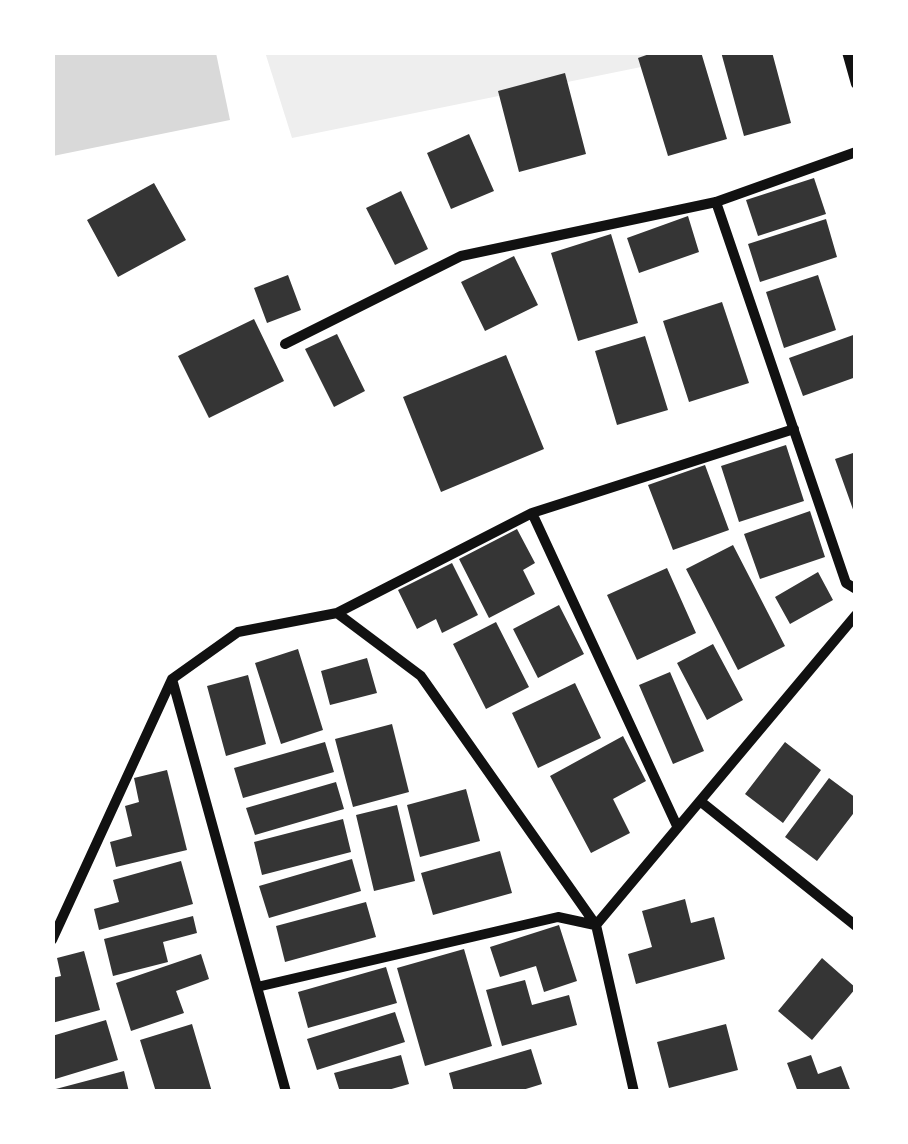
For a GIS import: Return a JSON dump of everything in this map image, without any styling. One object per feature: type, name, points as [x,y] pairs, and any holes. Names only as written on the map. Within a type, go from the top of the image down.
[{"type":"street","points":[[848,52],[856,84]]},
{"type":"street","points":[[284,344],[460,256],[716,202],[856,152]]},
{"type":"street","points":[[716,202],[846,583],[856,589]]},
{"type":"street","points":[[52,940],[172,679],[238,632],[337,613],[532,513],[794,428]]},
{"type":"street","points":[[532,513],[677,826]]},
{"type":"street","points":[[337,613],[420,676],[596,925],[634,1092]]},
{"type":"street","points":[[596,925],[856,615]]},
{"type":"street","points":[[172,679],[286,1092]]},
{"type":"street","points":[[700,800],[856,926]]},
{"type":"street","points":[[258,987],[558,916],[596,925]]},
{"type":"shaded area","points":[[53,52],[216,53],[230,120],[53,156]]},
{"type":"shaded area","points":[[265,52],[710,53],[292,138]]},
{"type":"building","points":[[655,52],[701,52],[727,139],[668,156],[638,58]]},
{"type":"building","points":[[721,52],[772,52],[791,123],[744,136]]},
{"type":"building","points":[[565,73],[586,154],[519,172],[498,91]]},
{"type":"building","points":[[469,134],[494,191],[451,209],[427,153]]},
{"type":"building","points":[[814,178],[826,214],[758,236],[746,200]]},
{"type":"building","points":[[154,183],[186,240],[118,277],[87,220]]},
{"type":"building","points":[[401,191],[428,249],[395,265],[366,208]]},
{"type":"building","points":[[688,216],[699,252],[639,273],[627,238]]},
{"type":"building","points":[[826,219],[837,257],[760,282],[748,244]]},
{"type":"building","points":[[611,234],[638,323],[578,341],[551,253]]},
{"type":"building","points":[[514,256],[538,305],[485,331],[461,282]]},
{"type":"building","points":[[288,275],[301,310],[267,323],[254,288]]},
{"type":"building","points":[[818,275],[836,330],[784,348],[766,292]]},
{"type":"building","points":[[722,302],[749,383],[689,402],[663,321]]},
{"type":"building","points":[[254,319],[284,381],[209,418],[178,356]]},
{"type":"building","points":[[337,334],[365,391],[334,407],[305,349]]},
{"type":"building","points":[[856,334],[856,377],[803,396],[789,358]]},
{"type":"building","points":[[645,336],[668,410],[617,425],[595,351]]},
{"type":"building","points":[[506,355],[544,449],[441,492],[403,397]]},
{"type":"building","points":[[786,445],[804,501],[739,522],[721,466]]},
{"type":"building","points":[[856,452],[856,515],[855,515],[835,459]]},
{"type":"building","points":[[705,465],[729,530],[673,550],[648,485]]},
{"type":"building","points":[[810,511],[825,557],[760,579],[744,534]]},
{"type":"building","points":[[517,529],[535,563],[523,570],[535,594],[489,618],[459,559]]},
{"type":"building","points":[[733,545],[785,646],[738,670],[686,569]]},
{"type":"building","points":[[452,563],[478,615],[442,633],[436,619],[417,629],[398,590]]},
{"type":"building","points":[[667,568],[696,633],[637,660],[607,595]]},
{"type":"building","points":[[818,572],[833,600],[790,624],[775,597]]},
{"type":"building","points":[[559,605],[584,654],[538,678],[513,629]]},
{"type":"building","points":[[496,622],[529,687],[486,709],[453,644]]},
{"type":"building","points":[[713,644],[743,700],[707,720],[677,663]]},
{"type":"building","points":[[298,649],[323,730],[281,744],[255,663]]},
{"type":"building","points":[[367,658],[377,693],[330,705],[321,671]]},
{"type":"building","points":[[670,672],[704,751],[673,764],[639,685]]},
{"type":"building","points":[[248,675],[266,744],[226,756],[207,686]]},
{"type":"building","points":[[575,683],[601,738],[538,768],[512,713]]},
{"type":"building","points":[[392,724],[409,792],[353,807],[335,739]]},
{"type":"building","points":[[623,736],[646,781],[613,799],[630,833],[591,853],[550,776]]},
{"type":"building","points":[[325,742],[334,772],[243,798],[234,768]]},
{"type":"building","points":[[785,742],[821,770],[783,823],[745,794]]},
{"type":"building","points":[[167,770],[187,850],[116,867],[110,842],[132,836],[125,806],[139,802],[134,778]]},
{"type":"building","points":[[829,778],[856,798],[856,810],[817,861],[785,837]]},
{"type":"building","points":[[336,782],[344,809],[255,835],[246,808]]},
{"type":"building","points":[[466,789],[480,841],[420,857],[407,805]]},
{"type":"building","points":[[397,805],[415,881],[374,891],[356,815]]},
{"type":"building","points":[[343,819],[351,852],[262,875],[254,842]]},
{"type":"building","points":[[500,851],[512,893],[433,915],[421,873]]},
{"type":"building","points":[[352,859],[361,891],[269,918],[259,886]]},
{"type":"building","points":[[181,861],[193,904],[99,930],[94,909],[119,902],[113,880]]},
{"type":"building","points":[[685,899],[691,923],[714,917],[725,959],[636,984],[628,954],[652,947],[642,911]]},
{"type":"building","points":[[366,902],[376,937],[285,962],[276,926]]},
{"type":"building","points":[[193,916],[197,933],[163,942],[168,962],[113,976],[104,939]]},
{"type":"building","points":[[559,925],[577,981],[544,992],[536,966],[500,977],[490,947]]},
{"type":"building","points":[[464,949],[492,1046],[425,1066],[397,968]]},
{"type":"building","points":[[84,951],[100,1010],[52,1023],[52,978],[61,976],[57,958]]},
{"type":"building","points":[[201,954],[209,979],[176,991],[184,1013],[131,1031],[116,983]]},
{"type":"building","points":[[822,958],[856,988],[812,1040],[778,1011]]},
{"type":"building","points":[[386,967],[397,1003],[308,1028],[298,992]]},
{"type":"building","points":[[525,980],[532,1005],[569,995],[577,1025],[502,1046],[486,990]]},
{"type":"building","points":[[395,1012],[405,1042],[317,1070],[307,1039]]},
{"type":"building","points":[[106,1020],[118,1060],[52,1080],[52,1036]]},
{"type":"building","points":[[192,1024],[212,1092],[156,1092],[140,1040]]},
{"type":"building","points":[[726,1024],[738,1070],[669,1088],[657,1042]]},
{"type":"building","points":[[531,1049],[542,1084],[516,1092],[454,1092],[449,1073]]},
{"type":"building","points":[[401,1055],[409,1084],[381,1092],[340,1092],[334,1073]]},
{"type":"building","points":[[811,1055],[818,1074],[841,1066],[851,1092],[798,1092],[787,1063]]},
{"type":"building","points":[[124,1071],[129,1092],[52,1092],[52,1090]]}]
